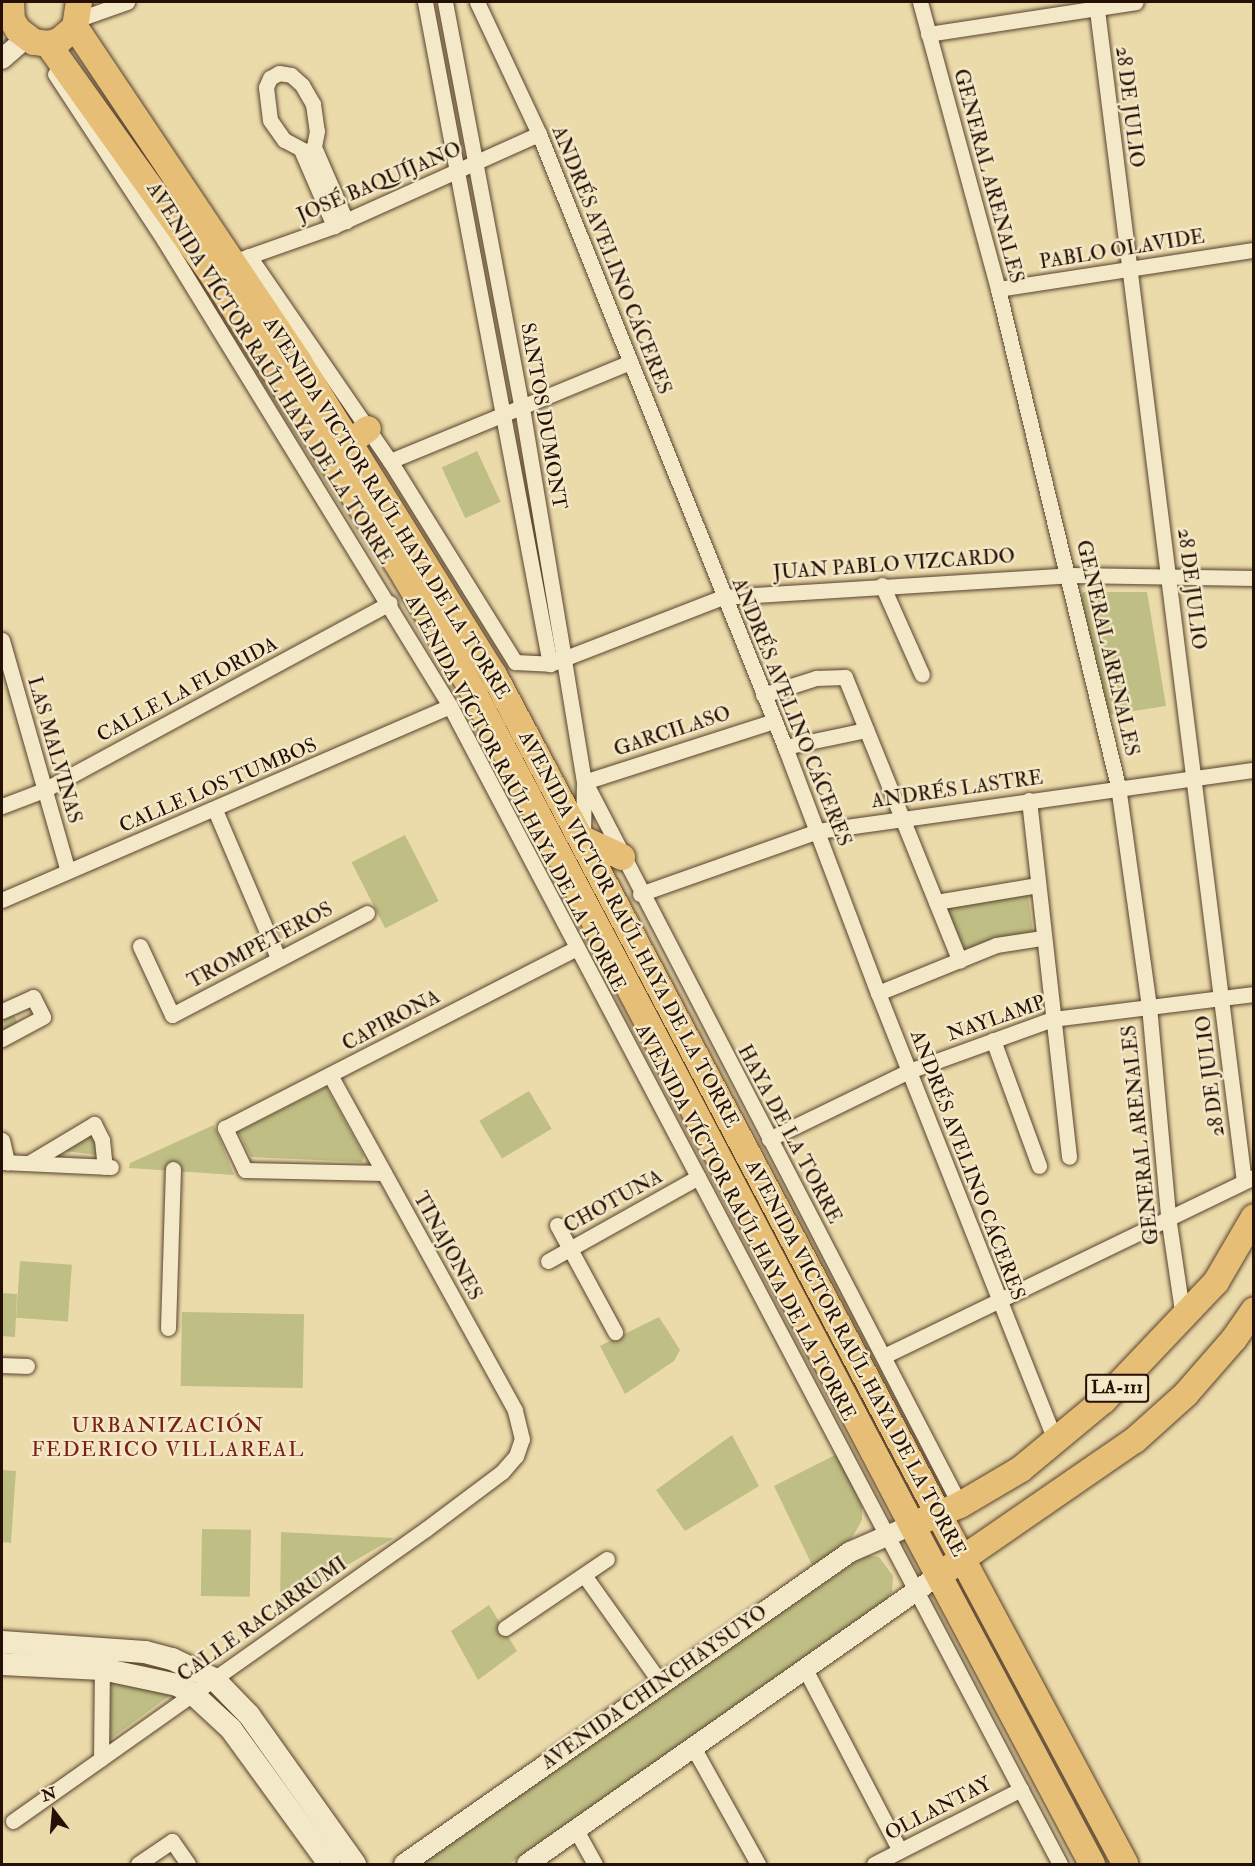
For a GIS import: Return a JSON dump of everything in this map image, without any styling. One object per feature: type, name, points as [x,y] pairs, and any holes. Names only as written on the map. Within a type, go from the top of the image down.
[{"type":"main road","name":"AVENIDA VICTOR RAÚL HAYA DE LA TORRE","points":[[8,6],[18,30],[36,41],[214,277],[397,563],[467,681],[1092,1864]]},
{"type":"main road","points":[[36,41],[59,41],[78,16]]},
{"type":"main road","name":"AVENIDA VICTOR RAÚL HAYA DE LA TORRE","points":[[78,16],[359,435],[494,675],[950,1510],[963,1559],[1125,1864]]},
{"type":"main road","points":[[583,839],[622,857]]},
{"type":"main road","name":"LA-111","points":[[912,1525],[950,1510],[1056,1443],[1142,1363],[1216,1282],[1254,1217]]},
{"type":"main road","name":"LA-111","points":[[939,1575],[1135,1440],[1186,1394],[1234,1339],[1254,1310]]},
{"type":"main road","points":[[2,1642],[58,1644],[145,1652],[172,1659],[214,1679],[249,1715],[270,1762],[329,1864]]},
{"type":"main road","points":[[56,1666],[58,1644]]},
{"type":"main road","points":[[2,1664],[102,1669],[177,1686],[192,1693],[270,1762],[355,1864]]},
{"type":"street","points":[[78,16],[127,2]]},
{"type":"street","name":"SANTOS DUMONT","points":[[425,2],[504,415],[584,782],[583,839]]},
{"type":"street","name":"SANTOS DUMONT","points":[[445,2],[522,408],[557,662]]},
{"type":"street","name":"ANDRÉS AVELINO CÁCERES","points":[[477,2],[539,134],[785,747],[878,993],[1056,1443]]},
{"type":"street","name":"GENERAL ARENALES","points":[[920,2],[998,289],[1070,575],[1118,786],[1149,1006],[1168,1216],[1183,1318]]},
{"type":"street","points":[[928,34],[1096,4],[1136,2]]},
{"type":"street","name":"28 DE JULIO","points":[[1096,4],[1222,997],[1249,1179]]},
{"type":"street","points":[[2,59],[36,41]]},
{"type":"street","name":"AVENIDA VÍCTOR RAÚL HAYA DE LA TORRE","points":[[36,41],[164,240],[390,603],[450,706],[1060,1864]]},
{"type":"street","points":[[308,149],[284,140],[270,120],[265,94],[274,74],[291,75],[310,97],[318,125],[308,149],[340,223]]},
{"type":"street","name":"JOSÉ BAQUÍJANO","points":[[241,259],[340,223],[539,134]]},
{"type":"street","name":"PABLO OLAVIDE","points":[[998,289],[1254,250]]},
{"type":"street","points":[[359,435],[390,461],[630,362]]},
{"type":"street","name":"JUAN PABLO VIZCARDO","points":[[390,461],[515,662],[557,662],[723,597],[882,585],[1070,575],[1254,578]]},
{"type":"street","points":[[882,585],[922,675]]},
{"type":"street","name":"CALLE LA FLORIDA","points":[[2,806],[44,790],[390,603]]},
{"type":"street","name":"LAS MALVINAS","points":[[2,640],[68,871]]},
{"type":"street","points":[[763,695],[816,678],[844,677],[960,961]]},
{"type":"street","name":"CALLE LOS TUMBOS","points":[[2,900],[215,810],[450,706]]},
{"type":"street","name":"GARCILASO","points":[[584,782],[774,721]]},
{"type":"street","points":[[785,747],[866,730]]},
{"type":"street","name":"ANDRÉS LASTRE","points":[[640,894],[818,831],[1118,786],[1254,770]]},
{"type":"street","name":"HAYA DE LA TORRE","points":[[584,782],[640,894],[884,1356],[950,1510]]},
{"type":"street","points":[[1029,800],[1042,938],[1069,1157]]},
{"type":"street","points":[[215,810],[278,958]]},
{"type":"street","points":[[936,902],[1038,885]]},
{"type":"street","name":"TROMPETEROS","points":[[140,946],[172,1015],[367,913]]},
{"type":"street","points":[[878,993],[996,945],[1042,938]]},
{"type":"street","name":"CAPIRONA","points":[[384,1173],[245,1170],[225,1128],[576,948]]},
{"type":"street","name":"NAYLAMP","points":[[769,1139],[909,1071],[1053,1019],[1254,994]]},
{"type":"street","points":[[2,1011],[33,997],[43,1017],[2,1039]]},
{"type":"street","points":[[993,1040],[1039,1166]]},
{"type":"street","name":"TINAJONES","points":[[330,1075],[515,1410],[522,1439]]},
{"type":"street","points":[[2,1140],[4,1162],[108,1167],[102,1140],[94,1124],[29,1163]]},
{"type":"street","points":[[168,1328],[173,1169]]},
{"type":"street","name":"CHOTUNA","points":[[548,1261],[698,1177]]},
{"type":"street","points":[[884,1356],[1168,1216],[1249,1179]]},
{"type":"street","points":[[556,1225],[615,1332]]},
{"type":"street","points":[[2,1365],[27,1366]]},
{"type":"street","name":"CALLE RACARRUMI","points":[[13,1821],[502,1472],[516,1456],[522,1439]]},
{"type":"street","name":"AVENIDA CHINCHAYSUYO","points":[[404,1864],[660,1682],[850,1552],[912,1525]]},
{"type":"street","points":[[505,1628],[607,1559]]},
{"type":"street","points":[[584,1575],[660,1682]]},
{"type":"street","points":[[527,1864],[939,1575]]},
{"type":"street","points":[[101,1760],[102,1669]]},
{"type":"street","points":[[806,1669],[900,1851]]},
{"type":"street","points":[[693,1747],[758,1864]]},
{"type":"street","name":"OLLANTAY","points":[[874,1864],[1021,1789]]},
{"type":"street","points":[[576,1830],[595,1864]]},
{"type":"street","points":[[138,1864],[172,1841],[188,1864]]},
{"type":"shaded area","points":[[477,451],[501,502],[465,518],[442,467]]},
{"type":"shaded area","points":[[1083,592],[1147,592],[1166,706],[1108,715],[1081,599]]},
{"type":"shaded area","points":[[405,835],[439,901],[385,928],[352,862]]},
{"type":"shaded area","points":[[1028,895],[1033,933],[959,955],[944,907]]},
{"type":"shaded area","points":[[13,1013],[19,1026],[2,1034],[2,1018]]},
{"type":"shaded area","points":[[326,1087],[364,1156],[362,1162],[251,1157],[238,1132]]},
{"type":"shaded area","points":[[529,1091],[552,1129],[502,1159],[479,1121]]},
{"type":"shaded area","points":[[214,1125],[234,1175],[129,1168],[130,1163]]},
{"type":"shaded area","points":[[94,1134],[99,1155],[64,1151],[72,1145]]},
{"type":"shaded area","points":[[20,1261],[72,1265],[68,1321],[16,1318]]},
{"type":"shaded area","points":[[2,1293],[17,1294],[15,1337],[2,1336]]},
{"type":"shaded area","points":[[182,1312],[304,1314],[303,1388],[181,1386]]},
{"type":"shaded area","points":[[659,1317],[680,1350],[674,1361],[625,1394],[600,1346]]},
{"type":"shaded area","points":[[732,1435],[759,1486],[685,1531],[656,1490]]},
{"type":"shaded area","points":[[837,1454],[862,1506],[862,1520],[852,1538],[813,1567],[774,1486]]},
{"type":"shaded area","points":[[2,1470],[16,1471],[11,1543],[2,1542]]},
{"type":"shaded area","points":[[202,1529],[251,1530],[250,1597],[201,1596]]},
{"type":"shaded area","points":[[281,1532],[394,1538],[280,1604]]},
{"type":"shaded area","points":[[865,1555],[879,1557],[893,1576],[892,1592],[883,1603],[509,1864],[416,1864]]},
{"type":"shaded area","points":[[489,1605],[517,1651],[478,1680],[451,1631]]},
{"type":"shaded area","points":[[111,1681],[172,1694],[109,1740]]},
{"type":"waterway","points":[[2,44],[9,37]]},
{"type":"district","name":"URBANIZACIÓN FEDERICO VILLAREAL","points":[[168,1438]]}]
